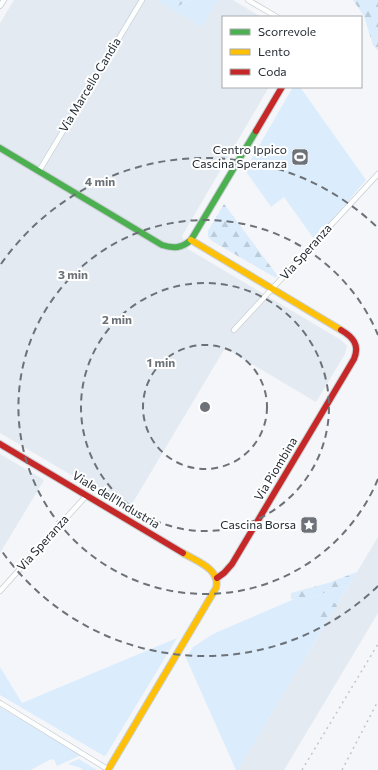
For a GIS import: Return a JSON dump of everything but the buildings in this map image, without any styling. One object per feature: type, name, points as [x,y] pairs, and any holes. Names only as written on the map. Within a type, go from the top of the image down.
[{"type":"street","points":[[0,6],[4,0]]},
{"type":"street","name":"Via Marcello Candia","points":[[39,171],[142,0]]},
{"type":"street","points":[[248,0],[275,16]]},
{"type":"street","points":[[0,148],[162,245],[179,248],[191,240],[281,88]]},
{"type":"street","name":"Via Speranza","points":[[234,330],[378,174]]},
{"type":"street","name":"Via Piombina","points":[[191,240],[351,336],[356,343],[356,352],[352,362],[232,564],[227,571],[217,578]]},
{"type":"street","name":"Viale dell'Industria","points":[[0,444],[210,569],[215,573],[217,578]]},
{"type":"street","name":"Via Speranza","points":[[0,591],[86,495]]},
{"type":"street","points":[[0,704],[108,770],[215,592],[218,584],[217,578]]},
{"type":"shaded area","points":[[14,0],[156,0],[202,27],[218,0],[233,0],[259,16],[222,16],[222,88],[268,88],[182,236],[188,249],[341,340],[347,346],[345,354],[316,402],[225,348],[129,509],[0,433],[0,23]]},
{"type":"shaded area","points":[[0,454],[44,480],[0,553]]},
{"type":"shaded area","points":[[378,537],[378,613],[284,770],[238,770]]},
{"type":"green space","points":[[156,0],[169,0],[170,4],[183,4],[190,0],[218,0],[202,27]]},
{"type":"green space","points":[[169,0],[190,0],[176,7],[170,4]]},
{"type":"green space","points":[[353,0],[378,0],[378,51],[373,45],[364,16]]},
{"type":"green space","name":"Centro Ippico Cascina Speranza","points":[[292,88],[301,88],[366,180],[326,227],[322,226],[319,230],[319,234],[314,239],[284,197],[271,207],[245,170]]},
{"type":"green space","points":[[224,204],[277,275],[276,278],[212,241],[208,237],[208,231]]},
{"type":"green space","points":[[357,572],[349,585],[310,597],[297,603],[295,603],[291,598],[291,593],[328,583]]},
{"type":"green space","points":[[349,585],[238,770],[236,770],[186,658],[193,647],[213,634],[292,600],[297,603],[310,597]]},
{"type":"green space","points":[[330,603],[335,603],[337,606],[324,624],[316,615],[317,612]]},
{"type":"green space","points":[[177,638],[104,756],[0,695],[0,667],[22,703]]},
{"type":"green space","points":[[0,707],[81,755],[57,766],[54,759],[49,760],[31,770],[0,770]]},
{"type":"green space","points":[[79,759],[97,770],[83,770],[68,764]]},
{"type":"railway","points":[[302,770],[378,644]]},
{"type":"railway","points":[[342,770],[378,701]]},
{"type":"traffic: fast","points":[[0,148],[162,245],[174,247],[184,245],[191,240],[256,131]]},
{"type":"traffic: slow","points":[[191,240],[341,330]]},
{"type":"traffic: slow","points":[[108,770],[216,588],[217,581],[211,571],[206,566],[183,553]]},
{"type":"traffic: jam","points":[[256,131],[281,88]]},
{"type":"traffic: jam","points":[[217,578],[232,564],[354,359],[356,354],[356,346],[352,339],[341,330]]},
{"type":"traffic: jam","points":[[0,444],[183,553]]},
{"type":"place","name":"Centro Ippico Cascina Speranza","points":[[300,157]]},
{"type":"place","name":"Cascina Borsa","points":[[309,525]]}]
